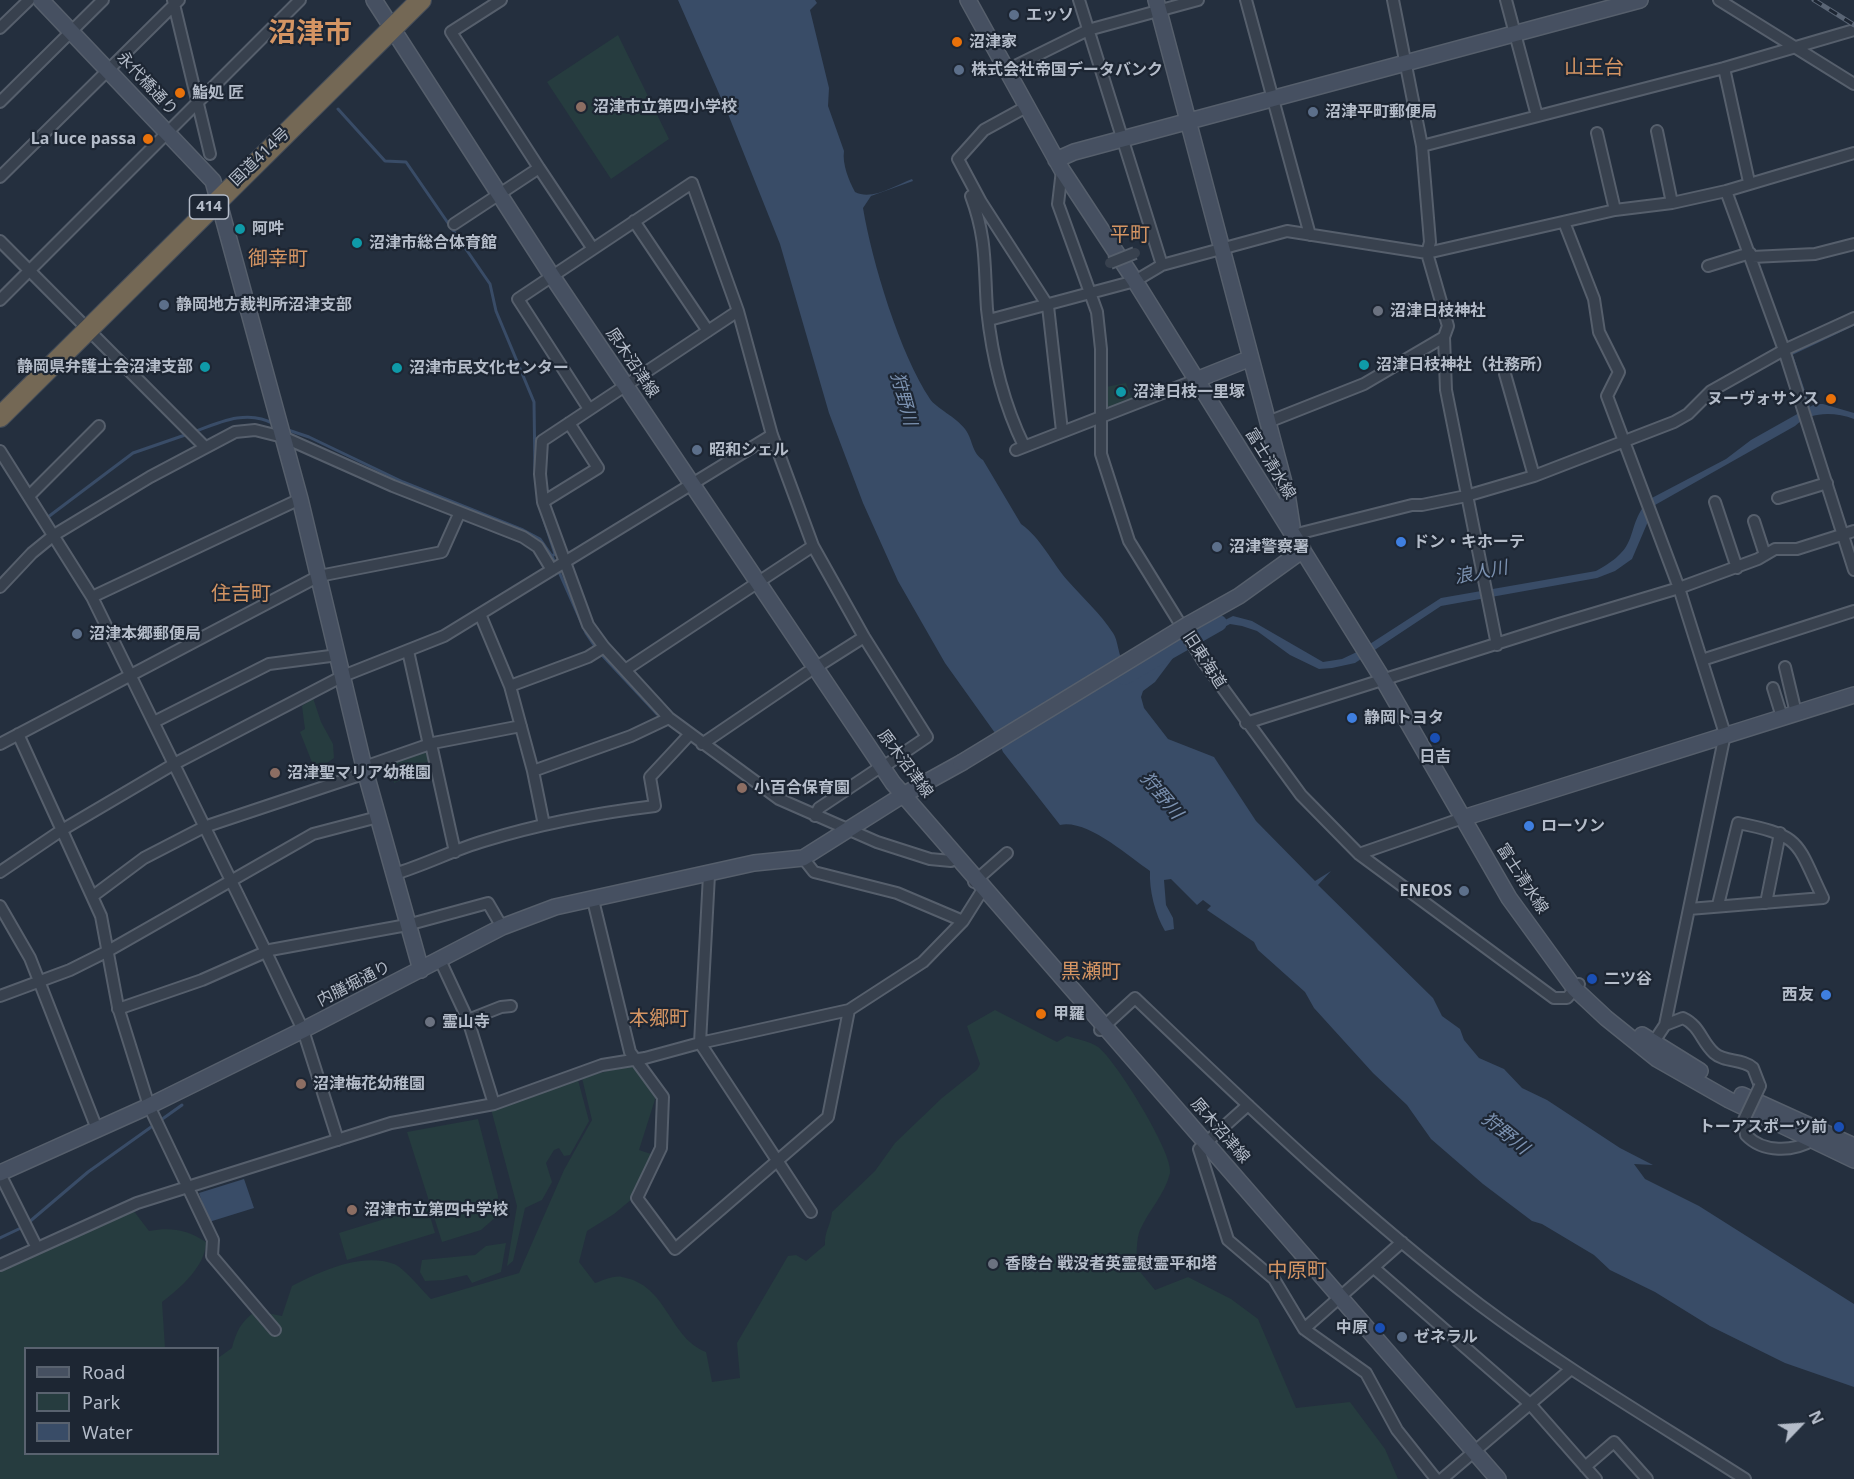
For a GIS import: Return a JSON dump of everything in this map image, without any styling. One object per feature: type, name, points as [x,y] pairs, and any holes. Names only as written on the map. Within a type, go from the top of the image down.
[{"type":"highway","name":"国道414号","points":[[0,417],[90,331],[219,197],[421,0]]},
{"type":"street","points":[[0,27],[29,0]]},
{"type":"street","name":"永代橋通り","points":[[41,0],[213,181],[300,499],[365,770],[421,970]]},
{"type":"street","points":[[0,102],[103,0]]},
{"type":"street","points":[[0,300],[300,0]]},
{"type":"street","name":"原木沼津線","points":[[363,0],[389,32],[495,196],[879,769],[951,861],[976,886]]},
{"type":"street","name":"原木沼津線","points":[[374,0],[389,32]]},
{"type":"street","points":[[1079,0],[1162,265]]},
{"type":"street","points":[[1007,70],[1088,30],[1157,6],[1198,0]]},
{"type":"street","points":[[1246,0],[1310,235]]},
{"type":"street","points":[[1393,0],[1422,146],[1430,242],[1427,253],[1448,326],[1444,337],[1446,390],[1497,645]]},
{"type":"street","points":[[1506,0],[1536,116]]},
{"type":"street","points":[[1059,165],[1074,152],[1123,138],[1640,0]]},
{"type":"street","points":[[1719,0],[1854,84]]},
{"type":"street","points":[[175,1],[210,154]]},
{"type":"street","points":[[0,177],[175,1]]},
{"type":"street","name":"富士清水線","points":[[973,1],[1026,107],[1059,165],[1135,281],[1384,681],[1509,898],[1606,1018],[1658,1059],[1729,1100],[1854,1160]]},
{"type":"street","points":[[494,2],[451,32],[593,249]]},
{"type":"street","points":[[1157,6],[1287,494],[1293,535],[1412,505],[1422,506],[1466,496],[1534,476],[1623,443],[1674,422],[1688,414],[1711,391],[1784,350],[1854,318]]},
{"type":"street","points":[[1422,146],[1725,68],[1854,30]]},
{"type":"street","points":[[1725,68],[1749,182]]},
{"type":"street","points":[[1026,107],[984,130],[957,159],[967,179],[1048,306],[1062,431]]},
{"type":"street","points":[[1657,131],[1672,203]]},
{"type":"street","points":[[1597,133],[1616,210]]},
{"type":"street","points":[[989,320],[1092,294],[1135,281],[1162,265],[1287,231],[1427,253],[1616,210],[1672,203],[1726,191],[1749,182],[1854,153]]},
{"type":"street","name":"旧東海道","points":[[1059,165],[1058,204],[1092,294],[1101,349],[1101,454],[1129,541],[1203,661],[1246,723],[1301,795],[1359,854],[1554,998],[1567,998],[1578,986]]},
{"type":"street","points":[[454,224],[539,168]]},
{"type":"street","points":[[967,179],[983,232],[989,320],[1002,393],[1020,448],[1251,358]]},
{"type":"street","points":[[589,409],[518,299],[692,183],[738,312],[772,435],[813,546],[864,637],[927,737],[819,808],[815,816]]},
{"type":"street","points":[[1726,191],[1784,350],[1827,483],[1849,533],[1854,570]]},
{"type":"street","points":[[634,221],[708,331]]},
{"type":"street","points":[[1563,222],[1594,299],[1599,332],[1620,372],[1607,396],[1679,588],[1725,734],[1665,1024],[1653,1043]]},
{"type":"street","points":[[0,241],[205,447]]},
{"type":"street","points":[[1708,266],[1751,255],[1815,254],[1854,244]]},
{"type":"street","points":[[1110,263],[1135,253]]},
{"type":"street","points":[[738,312],[542,441],[540,474],[543,502],[588,625],[604,647],[669,718],[779,799],[877,842],[930,858],[951,861]]},
{"type":"street","points":[[1268,422],[1364,384],[1444,337]]},
{"type":"street","points":[[1505,374],[1534,476]]},
{"type":"street","points":[[543,502],[598,468],[569,423]]},
{"type":"street","points":[[30,495],[99,426]]},
{"type":"street","points":[[0,587],[32,553],[54,535],[205,447],[235,432],[255,430],[283,437],[459,514],[523,537],[538,547],[552,570]]},
{"type":"street","points":[[0,872],[62,830],[174,764],[343,676],[444,636],[772,435]]},
{"type":"street","points":[[0,451],[30,495],[92,597],[267,952],[303,1030],[338,1140]]},
{"type":"street","points":[[1778,498],[1827,483]]},
{"type":"street","points":[[92,597],[300,499]]},
{"type":"street","points":[[1715,502],[1737,568]]},
{"type":"street","points":[[0,744],[319,576],[442,552],[459,514]]},
{"type":"street","points":[[1754,521],[1765,555]]},
{"type":"street","points":[[1246,723],[1679,588],[1737,568],[1775,549],[1797,549],[1849,533]]},
{"type":"street","points":[[625,670],[813,546]]},
{"type":"street","points":[[963,921],[897,893],[814,872],[803,858],[900,797],[961,763],[1239,596],[1303,550]]},
{"type":"street","points":[[1702,660],[1854,612]]},
{"type":"street","points":[[480,614],[510,686],[533,771],[544,825]]},
{"type":"street","points":[[702,744],[864,637]]},
{"type":"street","points":[[510,686],[588,657],[604,647]]},
{"type":"street","points":[[408,651],[455,852]]},
{"type":"street","points":[[154,723],[269,664],[338,656]]},
{"type":"street","points":[[1785,667],[1789,715]]},
{"type":"street","points":[[1773,688],[1789,715]]},
{"type":"street","points":[[1359,854],[1463,818],[1854,695]]},
{"type":"street","points":[[533,771],[631,736],[669,718]]},
{"type":"street","points":[[93,896],[144,858],[204,827],[365,770],[430,744],[521,726]]},
{"type":"street","points":[[18,734],[101,916],[118,1009],[148,1106],[213,1240],[212,1256],[275,1330]]},
{"type":"street","points":[[394,874],[482,841],[544,825],[655,806],[650,777],[690,734]]},
{"type":"street","name":"原木沼津線","points":[[900,797],[1339,1300],[1471,1455],[1498,1479]]},
{"type":"street","points":[[0,996],[39,982],[108,951],[313,834],[378,817]]},
{"type":"street","points":[[1689,909],[1823,898],[1799,847],[1791,838],[1780,833],[1738,823],[1718,905]]},
{"type":"street","points":[[1766,903],[1780,833]]},
{"type":"street","points":[[0,1265],[137,1203],[391,1123],[494,1104],[602,1065],[634,1060],[849,1010],[923,962],[963,921],[976,886],[1007,853]]},
{"type":"street","name":"内膳堀通り","points":[[0,1174],[148,1106],[303,1030],[502,927],[555,907],[709,875],[754,863],[803,858]]},
{"type":"street","points":[[709,875],[700,1043],[811,1212]]},
{"type":"street","points":[[593,900],[630,1053],[663,1097],[661,1148],[637,1198],[675,1249],[828,1117],[849,1010]]},
{"type":"street","points":[[118,1009],[196,982],[267,952],[407,925],[488,903],[502,927]]},
{"type":"street","points":[[0,906],[30,958],[97,1129]]},
{"type":"street","points":[[440,960],[468,1020],[494,1104]]},
{"type":"street","name":"富士清水線","points":[[1578,986],[1653,1043],[1734,1091],[1854,1146]]},
{"type":"street","points":[[1102,1027],[1135,998],[1248,1105],[1402,1242],[1481,1305],[1571,1369],[1745,1479]]},
{"type":"street","points":[[468,1020],[501,1007],[512,1006]]},
{"type":"street","points":[[1665,1024],[1683,1018],[1693,1023],[1715,1054],[1753,1068],[1760,1086],[1744,1120],[1746,1135],[1759,1145],[1790,1148],[1801,1147],[1813,1140]]},
{"type":"street","points":[[1248,1105],[1203,1146],[1228,1240],[1274,1279],[1304,1329],[1366,1374],[1397,1430],[1436,1479]]},
{"type":"street","points":[[0,1174],[37,1248]]},
{"type":"street","points":[[1304,1329],[1402,1242]]},
{"type":"street","points":[[1374,1268],[1530,1404],[1596,1479]]},
{"type":"street","points":[[1442,1479],[1571,1369]]},
{"type":"street","points":[[1585,1467],[1614,1442],[1647,1479]]},
{"type":"street","name":"原木沼津線","points":[[1471,1455],[1485,1479]]},
{"type":"green space","points":[[618,35],[669,139],[611,179],[547,82]]},
{"type":"green space","points":[[1126,383],[1133,401],[1112,409],[1108,406],[1106,387]]},
{"type":"green space","points":[[313,698],[321,722],[333,744],[334,758],[327,763],[337,780],[321,785],[300,732],[305,729],[302,706]]},
{"type":"green space","points":[[428,747],[431,760],[403,773],[401,780],[394,783],[390,762]]},
{"type":"green space","points":[[995,1010],[1057,1042],[1067,1036],[1098,1047],[1106,1055],[1142,1107],[1169,1163],[1170,1173],[1164,1188],[1140,1230],[1136,1267],[1155,1290],[1188,1277],[1231,1299],[1258,1319],[1296,1408],[1350,1402],[1385,1449],[1398,1479],[0,1479],[0,1272],[133,1210],[149,1231],[179,1230],[206,1242],[202,1260],[197,1268],[162,1302],[165,1347],[24,1347],[24,1455],[219,1455],[219,1357],[232,1348],[237,1332],[246,1319],[256,1311],[282,1316],[292,1286],[315,1275],[354,1262],[368,1260],[394,1264],[431,1299],[519,1273],[564,1170],[592,1120],[582,1078],[633,1064],[658,1090],[639,1150],[657,1156],[638,1194],[614,1214],[587,1231],[579,1262],[595,1283],[612,1277],[622,1277],[637,1282],[649,1290],[659,1300],[683,1335],[693,1345],[706,1352],[712,1382],[740,1378],[737,1343],[788,1256],[796,1255],[806,1261],[825,1245],[832,1212],[875,1171],[895,1143],[942,1098],[977,1070],[980,1064],[967,1026]]},
{"type":"green space","points":[[578,1080],[589,1121],[570,1155],[564,1156],[559,1148],[554,1150],[546,1163],[552,1182],[542,1200],[525,1208],[513,1261],[507,1266],[517,1206],[491,1109]]},
{"type":"green space","points":[[478,1119],[498,1196],[497,1216],[481,1230],[442,1242],[407,1132]]},
{"type":"green space","points":[[427,1206],[435,1233],[347,1260],[339,1233]]},
{"type":"green space","points":[[506,1243],[501,1272],[472,1283],[467,1275],[425,1281],[420,1272],[422,1260],[475,1255],[486,1246]]},
{"type":"water","name":"狩野川","points":[[678,0],[815,0],[817,3],[810,10],[829,88],[828,106],[844,151],[846,172],[850,183],[855,192],[869,195],[912,179],[913,181],[871,196],[863,208],[880,280],[908,358],[930,399],[965,429],[976,453],[983,460],[1021,524],[1035,536],[1062,574],[1108,626],[1115,637],[1121,658],[1126,666],[1136,669],[1169,654],[1173,658],[1155,682],[1143,691],[1141,697],[1144,708],[1168,739],[1214,757],[1256,821],[1315,881],[1331,871],[1318,885],[1433,998],[1442,1016],[1460,1029],[1464,1040],[1479,1058],[1504,1069],[1522,1088],[1547,1100],[1620,1148],[1653,1165],[1634,1164],[1645,1179],[1699,1206],[1854,1304],[1854,1387],[1785,1363],[1710,1326],[1655,1292],[1610,1270],[1594,1255],[1542,1224],[1532,1221],[1483,1184],[1431,1139],[1407,1105],[1373,1073],[1314,1008],[1305,992],[1258,950],[1254,942],[1207,910],[1211,906],[1203,900],[1197,905],[1171,879],[1164,880],[1166,905],[1173,918],[1174,929],[1165,931],[1153,902],[1150,871],[1095,833],[1071,825],[1060,825],[1003,752],[995,733],[945,663],[898,581],[863,503],[829,413],[780,244],[728,114]]},
{"type":"water","points":[[1815,404],[1854,413],[1854,419],[1823,414],[1801,421],[1655,505],[1632,559],[1615,571],[1597,578],[1441,606],[1355,663],[1332,668],[1319,669],[1290,655],[1257,631],[1242,626],[1230,624],[1203,638],[1199,633],[1233,616],[1252,621],[1323,662],[1342,659],[1359,651],[1441,598],[1596,571],[1611,562],[1627,546],[1636,521],[1648,500],[1726,459],[1751,440]]},
{"type":"water","points":[[244,1179],[254,1208],[209,1222],[199,1193]]},
{"type":"waterway","points":[[338,109],[385,161],[406,162],[490,284],[496,311],[534,402],[535,472]]},
{"type":"waterway","points":[[1809,408],[1791,354],[1854,324]]},
{"type":"waterway","points":[[194,432],[224,421],[244,417],[274,424]]},
{"type":"waterway","points":[[285,429],[309,437],[403,482],[523,530],[540,539],[552,556]]},
{"type":"waterway","points":[[48,517],[133,453],[188,434]]},
{"type":"waterway","points":[[540,508],[555,554],[552,556],[586,633],[596,648]]},
{"type":"waterway","name":"浪人川","points":[[1124,677],[1219,623]]},
{"type":"waterway","points":[[601,654],[657,714]]},
{"type":"waterway","points":[[28,1223],[88,1172],[182,1105]]},
{"type":"waterway","points":[[0,1238],[23,1227]]},
{"type":"railway","points":[[1814,0],[1854,25]]},
{"type":"place","name":"エッソ","points":[[1014,15]]},
{"type":"place","name":"沼津家","points":[[957,42]]},
{"type":"place","name":"株式会社帝国データバンク","points":[[959,70]]},
{"type":"place","name":"鮨処 匠","points":[[180,93]]},
{"type":"place","name":"沼津市立第四小学校","points":[[581,107]]},
{"type":"place","name":"沼津平町郵便局","points":[[1313,112]]},
{"type":"place","name":"La luce passa","points":[[148,139]]},
{"type":"place","name":"阿吽","points":[[240,229]]},
{"type":"place","name":"沼津市総合体育館","points":[[357,243]]},
{"type":"place","name":"静岡地方裁判所沼津支部","points":[[164,305]]},
{"type":"place","name":"沼津日枝神社","points":[[1378,311]]},
{"type":"place","name":"沼津日枝神社（社務所）","points":[[1364,365]]},
{"type":"place","name":"静岡県弁護士会沼津支部","points":[[205,367]]},
{"type":"place","name":"沼津市民文化センター","points":[[397,368]]},
{"type":"place","name":"沼津日枝一里塚","points":[[1121,392]]},
{"type":"place","name":"ヌーヴォサンス","points":[[1831,399]]},
{"type":"place","name":"昭和シェル","points":[[697,450]]},
{"type":"place","name":"ドン・キホーテ","points":[[1401,542]]},
{"type":"place","name":"沼津警察署","points":[[1217,547]]},
{"type":"place","name":"沼津本郷郵便局","points":[[77,634]]},
{"type":"place","name":"静岡トヨタ","points":[[1352,718]]},
{"type":"place","name":"日吉","points":[[1435,738]]},
{"type":"place","name":"沼津聖マリア幼稚園","points":[[275,773]]},
{"type":"place","name":"小百合保育園","points":[[742,788]]},
{"type":"place","name":"ローソン","points":[[1529,826]]},
{"type":"place","name":"ENEOS","points":[[1464,891]]},
{"type":"place","name":"二ツ谷","points":[[1592,979]]},
{"type":"place","name":"西友","points":[[1826,995]]},
{"type":"place","name":"甲羅","points":[[1041,1014]]},
{"type":"place","name":"霊山寺","points":[[430,1022]]},
{"type":"place","name":"沼津梅花幼稚園","points":[[301,1084]]},
{"type":"place","name":"トーアスポーツ前","points":[[1839,1127]]},
{"type":"place","name":"沼津市立第四中学校","points":[[352,1210]]},
{"type":"place","name":"香陵台 戦没者英霊慰霊平和塔","points":[[993,1264]]},
{"type":"place","name":"中原","points":[[1380,1328]]},
{"type":"place","name":"ゼネラル","points":[[1402,1337]]},
{"type":"district","name":"沼津市","points":[[310,34]]},
{"type":"district","name":"山王台","points":[[1594,68]]},
{"type":"district","name":"平町","points":[[1130,235]]},
{"type":"district","name":"御幸町","points":[[278,259]]},
{"type":"district","name":"住吉町","points":[[241,594]]},
{"type":"district","name":"黒瀬町","points":[[1091,972]]},
{"type":"district","name":"本郷町","points":[[659,1019]]},
{"type":"district","name":"中原町","points":[[1297,1271]]}]
